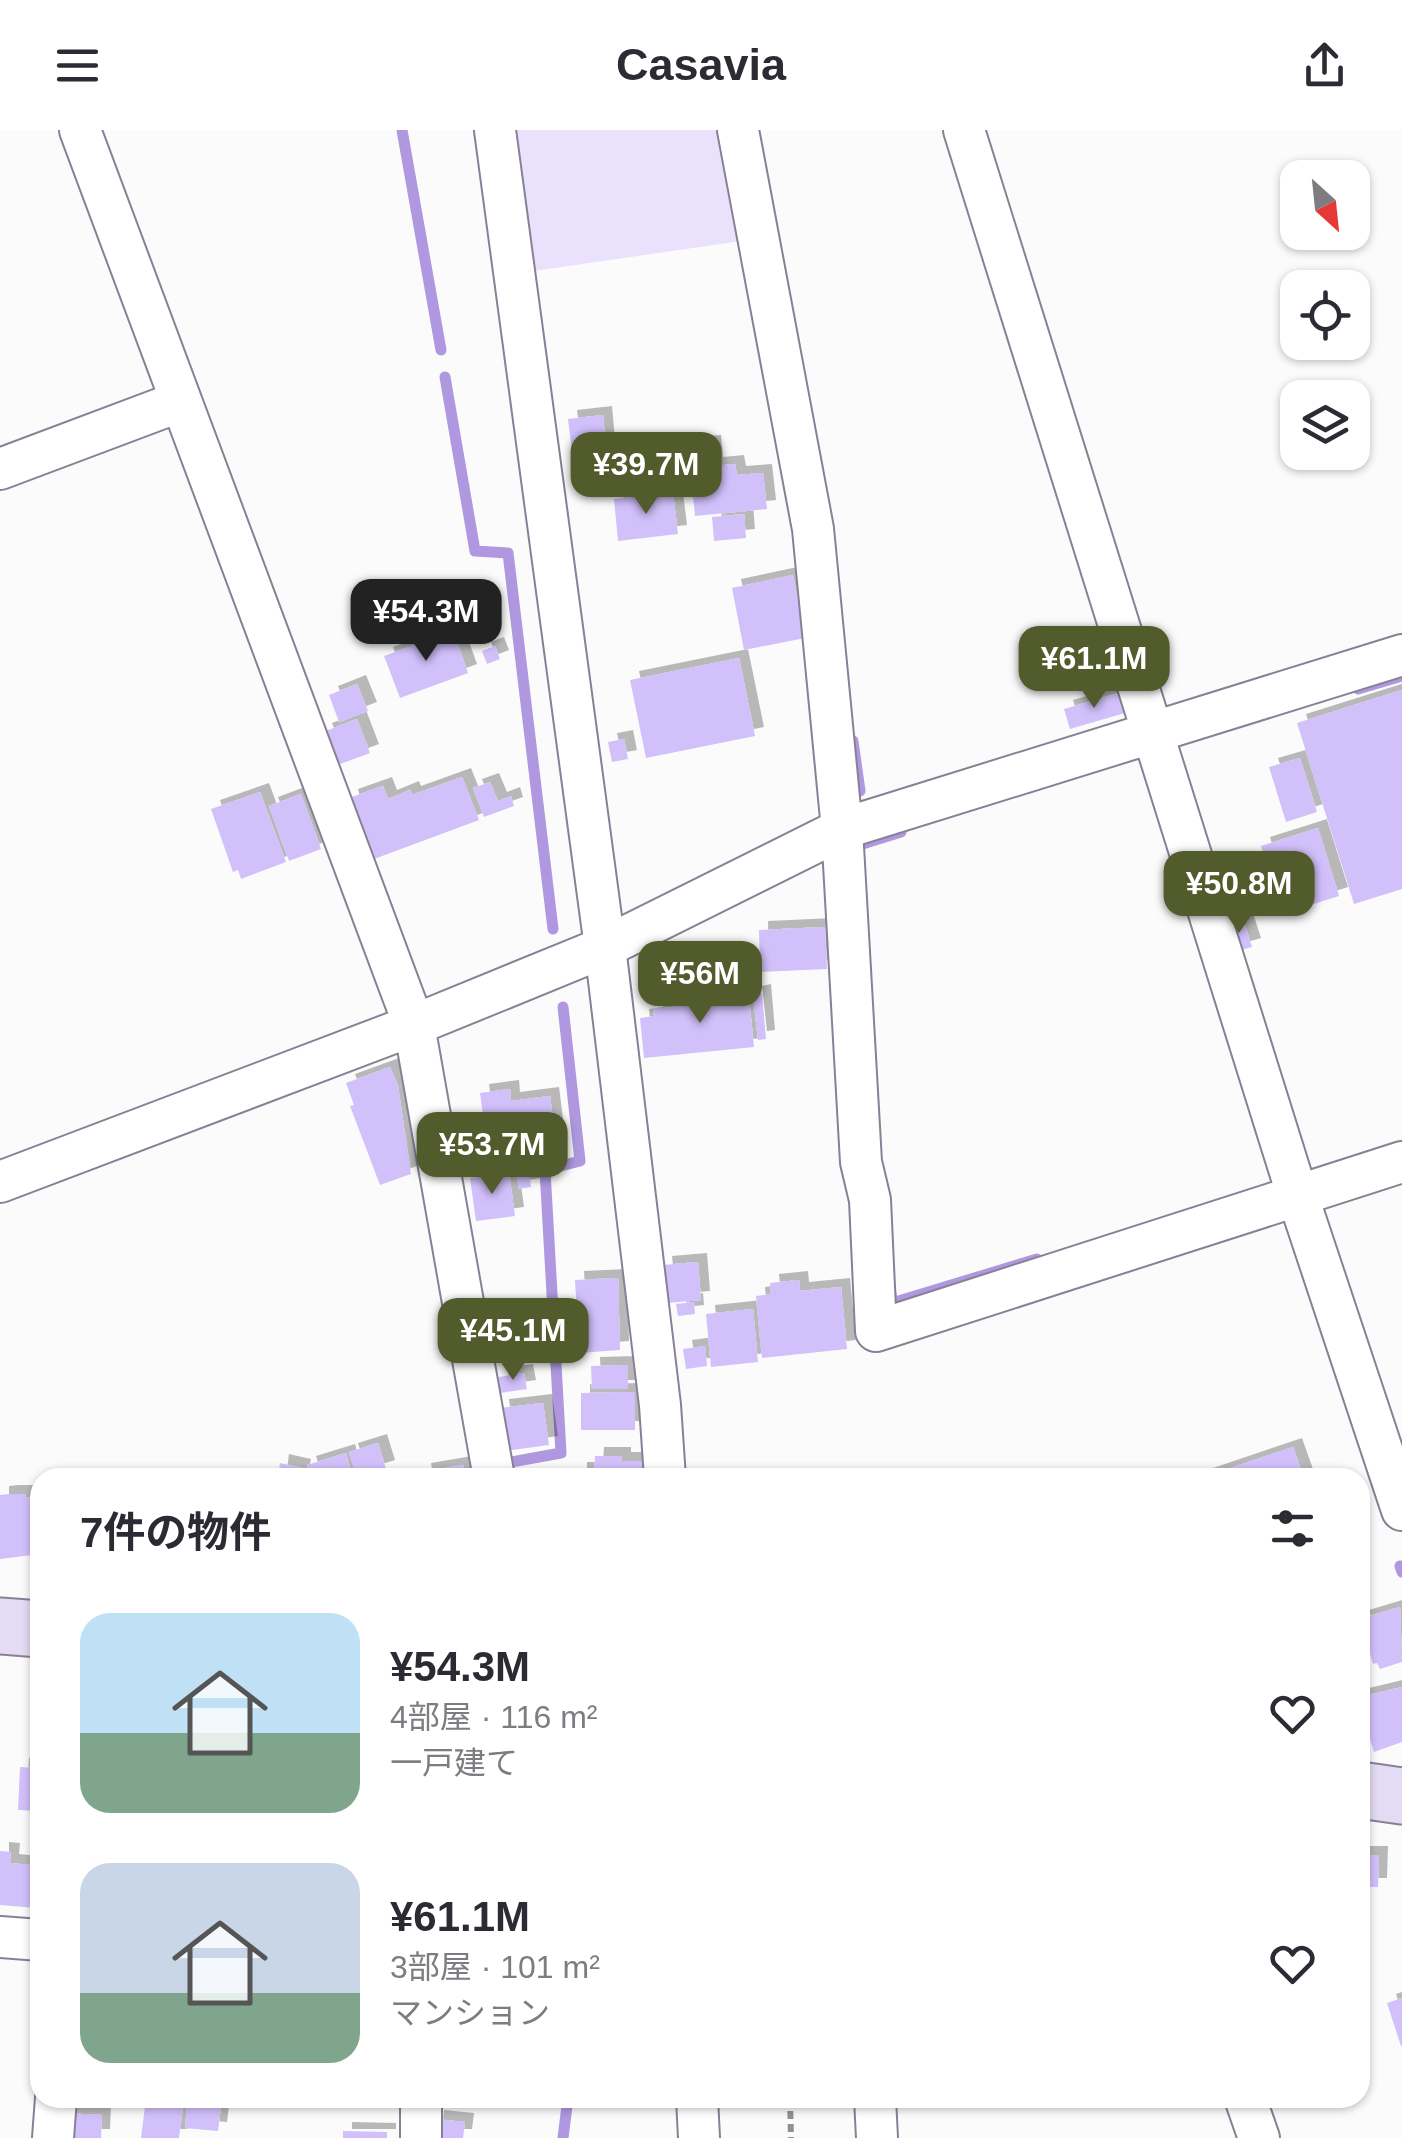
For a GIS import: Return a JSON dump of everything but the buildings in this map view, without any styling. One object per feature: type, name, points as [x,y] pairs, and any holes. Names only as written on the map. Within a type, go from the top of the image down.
[{"type":"main road","points":[[0,1626],[30,1628]]},
{"type":"main road","points":[[1370,1791],[1402,1796]]},
{"type":"street","points":[[80,130],[414,1026],[492,1468]]},
{"type":"street","points":[[496,130],[606,948],[660,1406],[663,1468]]},
{"type":"street","points":[[738,130],[813,529],[842,829],[861,1162],[870,1200],[876,1330],[1402,1162]]},
{"type":"street","points":[[964,130],[1297,1194],[1402,1510]]},
{"type":"street","points":[[0,468],[181,401]]},
{"type":"street","points":[[0,1182],[414,1026],[606,948],[842,829],[1402,654]]},
{"type":"street","points":[[0,1937],[30,1939]]},
{"type":"street","points":[[53,2138],[55,2108]]},
{"type":"street","points":[[421,2108],[421,2138]]},
{"type":"street","points":[[698,2108],[699,2138]]},
{"type":"street","points":[[876,2108],[877,2138]]},
{"type":"street","points":[[1249,2108],[1260,2138]]},
{"type":"path","points":[[790,2108],[791,2138]]},
{"type":"shaded area","points":[[516,130],[721,130],[741,241],[534,271]]},
{"type":"waterway","points":[[402,130],[441,350]]},
{"type":"waterway","points":[[445,377],[475,551],[508,553],[553,929]]},
{"type":"waterway","points":[[1358,689],[1402,676]]},
{"type":"waterway","points":[[853,741],[860,791]]},
{"type":"waterway","points":[[857,851],[856,846],[901,832]]},
{"type":"waterway","points":[[507,1468],[506,1463],[561,1453],[545,1170],[580,1161],[563,1007]]},
{"type":"waterway","points":[[891,1293],[892,1303],[1037,1259]]},
{"type":"waterway","points":[[1400,1566],[1402,1572]]},
{"type":"waterway","points":[[563,2138],[567,2108]]}]
